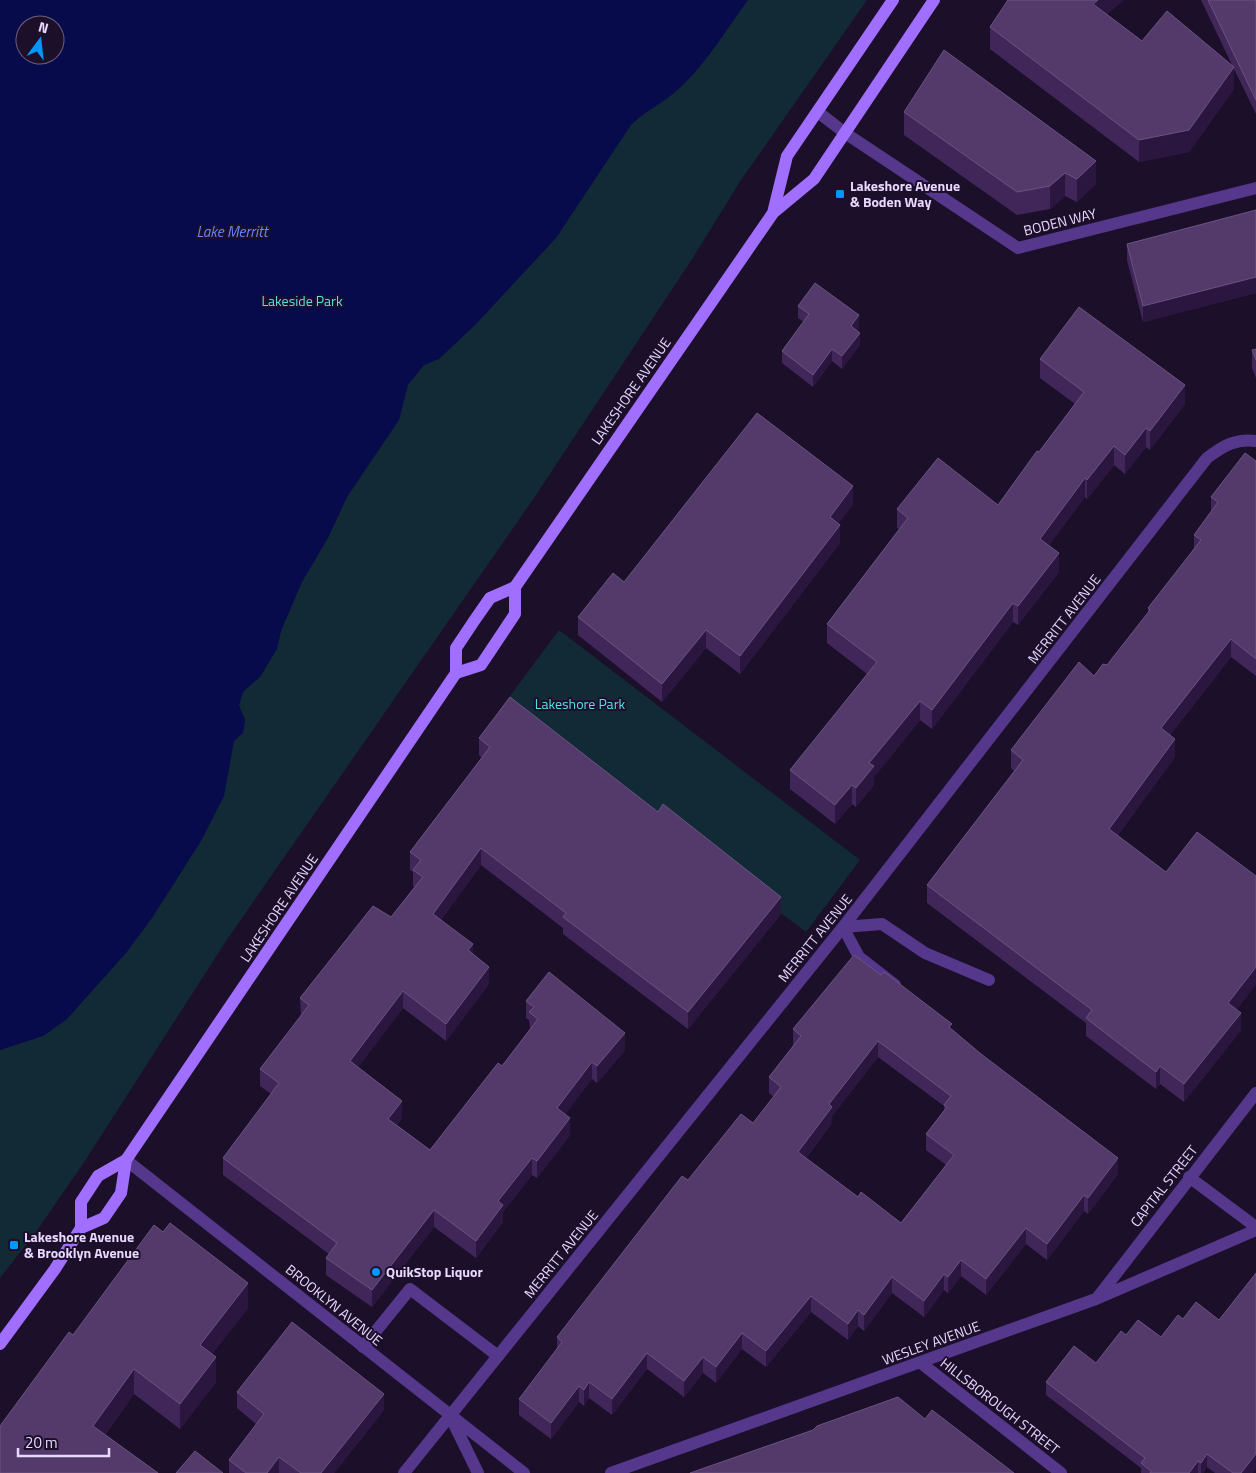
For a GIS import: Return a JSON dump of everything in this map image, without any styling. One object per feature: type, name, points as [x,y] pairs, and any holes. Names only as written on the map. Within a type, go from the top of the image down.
[{"type":"main road","name":"LAKESHORE AVENUE","points":[[773,213],[787,156],[893,0]]},
{"type":"main road","name":"LAKESHORE AVENUE","points":[[515,587],[773,213],[814,179],[934,0]]},
{"type":"main road","points":[[515,587],[515,614],[481,665],[456,673],[456,648],[474,621],[490,598],[515,587]]},
{"type":"main road","name":"LAKESHORE AVENUE","points":[[126,1160],[98,1176],[81,1202],[81,1228],[104,1218],[121,1193],[126,1160],[456,673]]},
{"type":"main road","points":[[0,1344],[55,1269],[81,1228]]},
{"type":"street","name":"BODEN WAY","points":[[818,112],[845,133],[1018,248],[1256,188]]},
{"type":"street","name":"MERRITT AVENUE","points":[[404,1473],[843,927],[1207,458],[1225,445],[1244,439],[1256,441]]},
{"type":"street","points":[[902,991],[859,957],[843,927],[882,924],[926,953],[989,980]]},
{"type":"street","name":"CAPITAL STREET","points":[[1096,1299],[1256,1093]]},
{"type":"street","name":"BROOKLYN AVENUE","points":[[126,1160],[524,1473]]},
{"type":"street","points":[[1189,1177],[1256,1229]]},
{"type":"street","name":"WESLEY AVENUE","points":[[611,1473],[1096,1299],[1256,1229]]},
{"type":"street","points":[[364,1347],[410,1288],[498,1356]]},
{"type":"street","name":"HILLSBOROUGH STREET","points":[[920,1363],[1061,1473]]},
{"type":"street","points":[[450,1416],[478,1473]]},
{"type":"green space","name":"Lake Merritt","points":[[0,0],[867,0],[741,180],[694,256],[534,498],[226,941],[83,1164],[36,1232],[0,1278]]},
{"type":"green space","name":"Lakeshore Park","points":[[559,630],[860,860],[806,932],[504,704]]},
{"type":"water","name":"Lake Merritt","points":[[0,0],[748,0],[714,49],[685,83],[631,125],[556,238],[475,325],[439,359],[424,365],[408,385],[399,420],[347,497],[328,538],[302,582],[281,631],[277,649],[260,677],[243,692],[239,705],[245,720],[243,733],[234,741],[224,796],[201,841],[152,918],[126,953],[67,1019],[43,1036],[0,1050]]},
{"type":"building","points":[[1008,0],[1098,0],[1093,4],[1142,41],[1167,11],[1234,67],[1189,130],[1139,140],[990,27]]},
{"type":"building","points":[[1208,0],[1256,0],[1256,100]]},
{"type":"building","points":[[944,50],[1096,161],[1077,179],[1065,173],[1050,186],[1017,192],[904,112]]},
{"type":"building","points":[[1256,210],[1256,277],[1143,306],[1127,244]]},
{"type":"building","points":[[815,283],[859,315],[851,326],[860,333],[842,356],[832,349],[813,375],[782,351],[809,314],[798,306]]},
{"type":"building","points":[[1079,307],[1185,385],[1150,431],[1146,428],[1125,455],[1114,446],[1087,480],[1085,478],[1040,539],[1059,553],[1018,606],[1013,603],[932,710],[920,701],[869,763],[874,766],[856,788],[852,785],[835,805],[790,770],[877,662],[827,624],[908,518],[897,509],[938,458],[998,505],[1037,451],[1039,452],[1084,392],[1040,359]]},
{"type":"building","points":[[1256,349],[1256,360],[1252,350]]},
{"type":"building","points":[[757,413],[853,486],[830,517],[840,525],[740,656],[706,630],[662,684],[578,617],[613,573],[624,582]]},
{"type":"building","points":[[1245,453],[1256,461],[1256,659],[1231,639],[1161,728],[1175,739],[1109,829],[1166,872],[1197,832],[1256,876],[1256,967],[1228,1003],[1241,1013],[1184,1084],[1160,1066],[1156,1072],[1086,1018],[1092,1010],[927,885],[1023,760],[1011,750],[1079,662],[1094,676],[1103,664],[1107,665],[1150,610],[1148,608],[1201,540],[1194,535],[1218,502],[1211,497]]},
{"type":"building","points":[[510,697],[658,812],[663,804],[781,897],[688,1012],[563,917],[566,913],[481,848],[433,914],[473,944],[468,950],[489,967],[446,1024],[403,991],[350,1061],[402,1101],[388,1119],[430,1150],[498,1063],[502,1066],[538,1019],[529,1012],[534,1007],[526,1001],[549,972],[625,1033],[597,1066],[592,1062],[557,1108],[570,1118],[537,1161],[532,1158],[498,1201],[503,1205],[476,1241],[434,1210],[372,1290],[326,1258],[337,1243],[223,1158],[279,1083],[260,1069],[309,1005],[300,998],[373,906],[391,917],[423,877],[413,870],[421,860],[410,852],[490,747],[479,738]]},
{"type":"building","points":[[854,955],[881,975],[884,972],[952,1024],[949,1027],[981,1054],[1118,1158],[1088,1198],[1084,1195],[1047,1244],[1026,1228],[986,1279],[961,1260],[948,1277],[944,1274],[924,1301],[892,1277],[864,1315],[858,1310],[848,1324],[811,1296],[766,1351],[742,1333],[716,1367],[703,1357],[684,1381],[647,1353],[612,1399],[589,1382],[584,1390],[579,1386],[551,1423],[519,1399],[562,1342],[557,1337],[682,1176],[688,1180],[741,1114],[753,1123],[781,1087],[769,1077],[801,1036],[793,1029]],"holes":[[[878,1041],[951,1096],[944,1105],[947,1107],[926,1134],[954,1155],[901,1223],[861,1192],[858,1197],[798,1152],[832,1107],[829,1104]]]},
{"type":"building","points":[[170,1223],[248,1283],[200,1345],[216,1357],[180,1404],[134,1369],[93,1426],[158,1473],[0,1473],[0,1426],[69,1332],[73,1335],[154,1225],[163,1232]]},
{"type":"building","points":[[1256,1273],[1256,1454],[1241,1473],[1233,1473],[1207,1454],[1201,1463],[1198,1461],[1189,1473],[1150,1473],[1151,1471],[1141,1463],[1145,1458],[1046,1382],[1074,1346],[1096,1363],[1121,1331],[1126,1335],[1138,1320],[1161,1337],[1178,1315],[1183,1319],[1196,1302],[1219,1320]]},
{"type":"building","points":[[292,1322],[384,1394],[321,1473],[301,1473],[279,1457],[267,1473],[246,1473],[229,1460],[264,1414],[237,1392]]},
{"type":"building","points":[[898,1397],[925,1419],[932,1410],[1014,1473],[690,1473],[813,1430],[817,1426]]},
{"type":"building","points":[[195,1451],[223,1473],[176,1473]]},
{"type":"place","name":"Lakeshore Avenue & Boden Way","points":[[840,194]]},
{"type":"place","name":"Lakeshore Avenue & Brooklyn Avenue","points":[[14,1245]]},
{"type":"place","name":"QuikStop Liquor","points":[[376,1272]]},
{"type":"park label","name":"Lakeside Park","points":[[302,301]]}]
